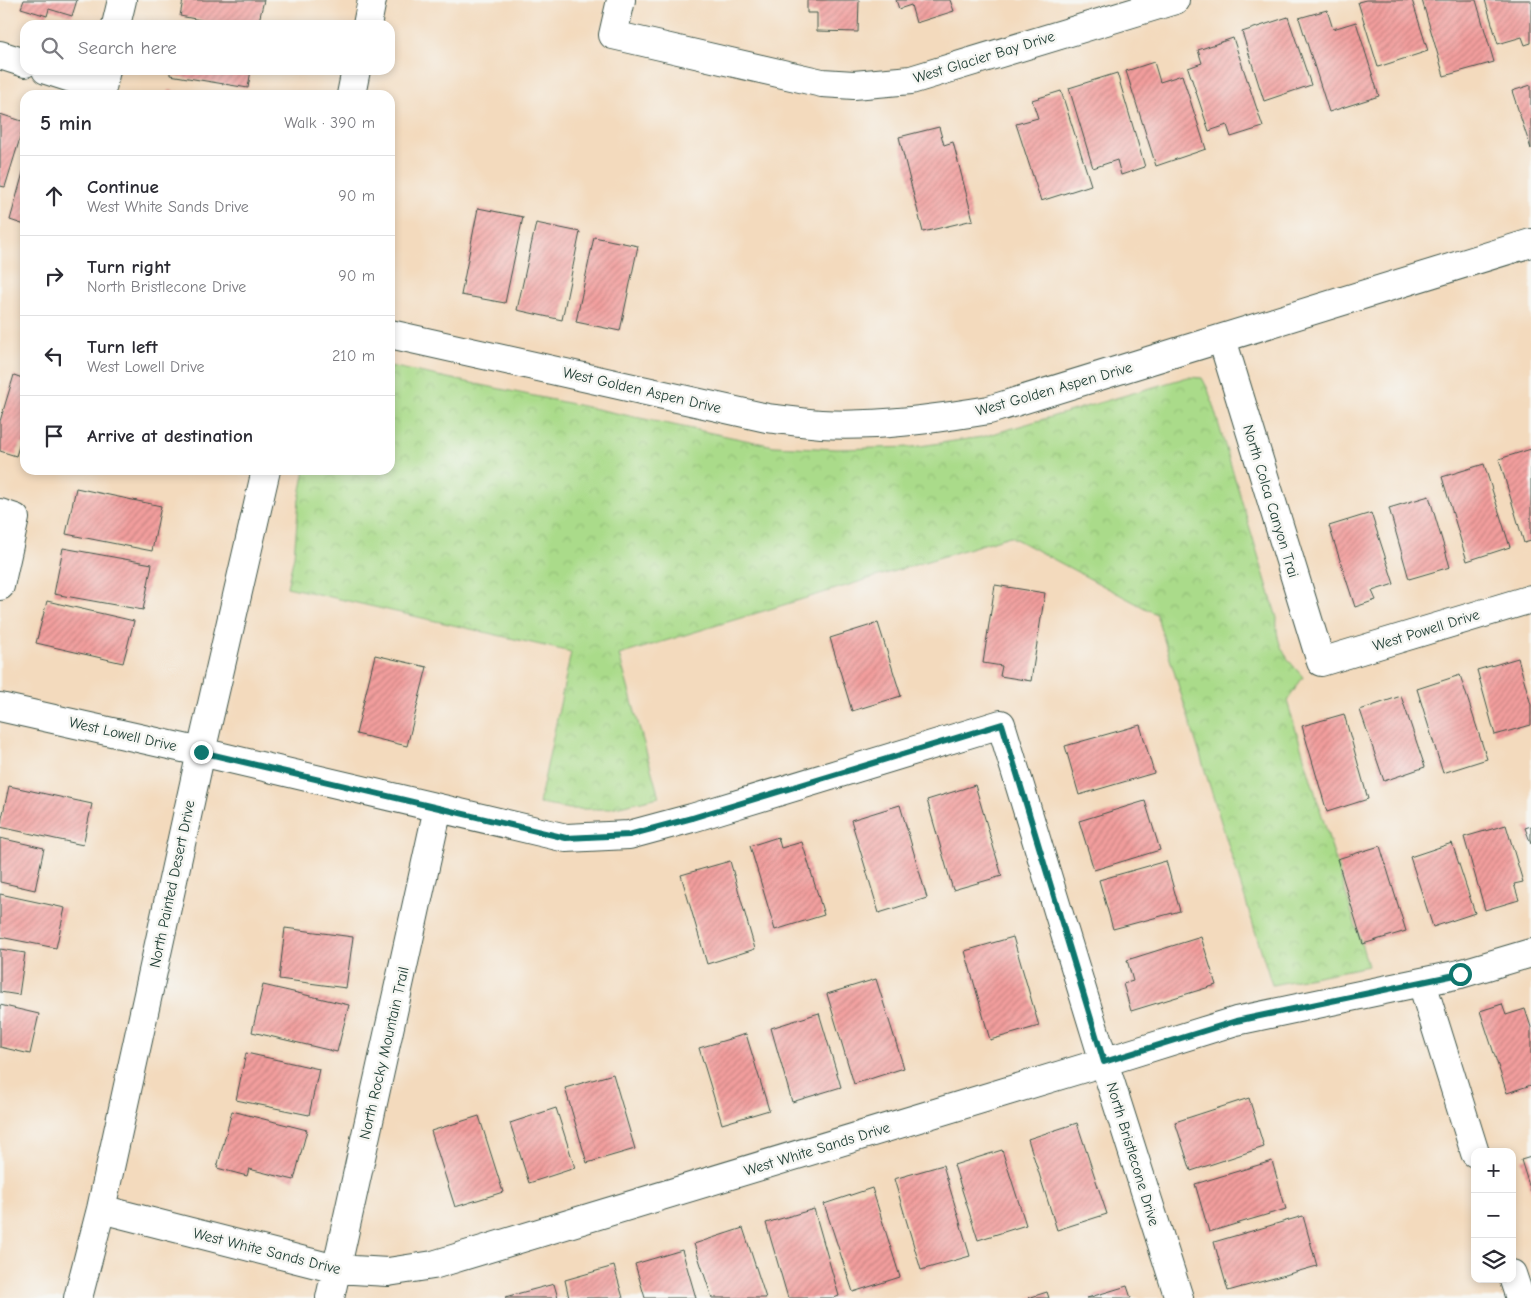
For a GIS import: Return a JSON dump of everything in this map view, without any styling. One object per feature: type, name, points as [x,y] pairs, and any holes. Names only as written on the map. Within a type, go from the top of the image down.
[{"type":"street","points":[[117,20],[122,0]]},
{"type":"street","points":[[368,20],[372,0]]},
{"type":"street","name":"West Glacier Bay Drive","points":[[621,0],[613,34],[822,83],[854,85],[911,80],[1175,0]]},
{"type":"street","points":[[0,55],[20,61]]},
{"type":"street","points":[[78,75],[104,79]]},
{"type":"street","points":[[352,90],[355,75]]},
{"type":"street","name":"West Golden Aspen Drive","points":[[395,335],[767,418],[829,424],[872,424],[934,419],[989,410],[1531,243]]},
{"type":"street","name":"North Colca Canyon Trai","points":[[1222,339],[1321,662]]},
{"type":"street","name":"North Painted Desert Drive","points":[[78,1298],[101,1209],[201,752],[265,475]]},
{"type":"street","points":[[0,586],[7,515]]},
{"type":"street","name":"West Powell Drive","points":[[1321,662],[1531,599]]},
{"type":"street","name":"West Lowell Drive","points":[[0,707],[566,838],[629,835],[692,818],[1002,724]]},
{"type":"street","name":"North Bristlecone Drive","points":[[1002,724],[1104,1062],[1178,1298]]},
{"type":"street","name":"North Rocky Mountain Trail","points":[[330,1298],[438,808]]},
{"type":"street","name":"West White Sands Drive","points":[[101,1209],[336,1269],[388,1272],[433,1265],[1236,1021],[1422,983],[1460,974],[1531,952]]},
{"type":"street","points":[[1422,983],[1473,1148]]},
{"type":"street","points":[[1515,1283],[1520,1298]]},
{"type":"green space","points":[[395,367],[774,446],[836,449],[913,447],[982,437],[1188,377],[1202,378],[1208,389],[1277,618],[1280,644],[1291,664],[1303,677],[1287,701],[1368,966],[1272,985],[1156,614],[1010,536],[619,655],[659,797],[606,809],[570,809],[539,804],[571,652],[287,587],[294,556],[299,500],[304,475],[395,475]]},
{"type":"building","points":[[24,0],[77,0],[72,16],[49,9],[47,16],[21,8]]},
{"type":"building","points":[[183,0],[264,0],[259,20],[200,20],[180,16]]},
{"type":"building","points":[[807,0],[859,0],[858,32],[817,31],[817,13],[807,13]]},
{"type":"building","points":[[896,0],[950,0],[954,11],[916,23],[911,5],[899,9]]},
{"type":"building","points":[[1366,0],[1412,0],[1428,51],[1378,67],[1358,2]]},
{"type":"building","points":[[1422,0],[1476,0],[1494,62],[1444,76]]},
{"type":"building","points":[[1485,0],[1531,0],[1531,43],[1525,45],[1522,37],[1498,44]]},
{"type":"building","points":[[1327,10],[1333,29],[1356,22],[1379,96],[1329,112],[1299,18]]},
{"type":"building","points":[[1288,17],[1311,85],[1264,101],[1242,32]]},
{"type":"building","points":[[1233,38],[1263,127],[1231,137],[1227,125],[1209,131],[1188,68],[1202,63],[1198,50]]},
{"type":"building","points":[[1154,62],[1160,82],[1182,75],[1206,149],[1156,166],[1126,71]]},
{"type":"building","points":[[1117,73],[1145,167],[1121,175],[1117,160],[1093,168],[1069,88]]},
{"type":"building","points":[[170,75],[250,75],[248,88]]},
{"type":"building","points":[[1531,85],[1531,149],[1512,91]]},
{"type":"building","points":[[1061,91],[1091,185],[1041,201],[1016,124],[1038,118],[1032,100]]},
{"type":"building","points":[[0,114],[20,120],[20,138],[5,187],[0,186]]},
{"type":"building","points":[[939,127],[944,145],[953,142],[973,220],[923,232],[899,137]]},
{"type":"building","points":[[20,184],[20,223],[10,220]]},
{"type":"building","points":[[478,208],[523,217],[505,303],[461,295]]},
{"type":"building","points":[[536,223],[580,232],[562,320],[517,310]]},
{"type":"building","points":[[594,237],[638,246],[620,331],[576,322]]},
{"type":"building","points":[[14,375],[20,377],[20,443],[16,456],[0,451],[0,421]]},
{"type":"building","points":[[1531,449],[1531,541],[1524,543],[1499,459]]},
{"type":"building","points":[[1484,464],[1510,547],[1467,561],[1442,477]]},
{"type":"building","points":[[76,488],[161,506],[152,551],[66,534]]},
{"type":"building","points":[[1429,496],[1450,567],[1409,579],[1389,508]]},
{"type":"building","points":[[1371,513],[1394,584],[1372,591],[1376,600],[1355,607],[1329,526]]},
{"type":"building","points":[[63,548],[152,564],[143,610],[54,594]]},
{"type":"building","points":[[995,585],[1045,593],[1031,681],[1000,676],[1002,666],[983,663]]},
{"type":"building","points":[[47,601],[134,621],[123,663],[36,643]]},
{"type":"building","points":[[878,623],[901,696],[852,711],[830,638]]},
{"type":"building","points":[[375,655],[427,667],[407,746],[356,734]]},
{"type":"building","points":[[1518,658],[1531,705],[1531,725],[1495,735],[1477,670]]},
{"type":"building","points":[[1460,675],[1487,759],[1443,773],[1417,689]]},
{"type":"building","points":[[1401,696],[1425,767],[1384,781],[1360,710]]},
{"type":"building","points":[[1344,714],[1368,799],[1327,812],[1302,726]]},
{"type":"building","points":[[1140,725],[1154,773],[1079,795],[1065,746]]},
{"type":"building","points":[[975,785],[1002,876],[953,890],[927,800]]},
{"type":"building","points":[[9,786],[92,804],[83,845],[0,827]]},
{"type":"building","points":[[1145,801],[1160,850],[1094,870],[1079,821]]},
{"type":"building","points":[[900,805],[927,898],[879,913],[851,820]]},
{"type":"building","points":[[1506,825],[1523,882],[1514,884],[1519,900],[1485,910],[1464,837]]},
{"type":"building","points":[[1531,826],[1531,844],[1525,828]]},
{"type":"building","points":[[778,837],[781,848],[802,842],[824,915],[775,930],[750,846]]},
{"type":"building","points":[[0,838],[44,848],[35,890],[0,882]]},
{"type":"building","points":[[1452,843],[1475,913],[1433,927],[1410,857]]},
{"type":"building","points":[[1380,846],[1406,931],[1363,944],[1337,859]]},
{"type":"building","points":[[730,861],[755,949],[707,964],[681,875]]},
{"type":"building","points":[[1166,861],[1180,911],[1113,929],[1099,880]]},
{"type":"building","points":[[0,894],[65,908],[56,948],[0,937]]},
{"type":"building","points":[[285,928],[353,937],[346,988],[279,979]]},
{"type":"building","points":[[1013,937],[1039,1026],[990,1040],[965,951]]},
{"type":"building","points":[[1201,937],[1216,985],[1131,1011],[1123,984],[1133,981],[1127,960]]},
{"type":"building","points":[[0,949],[25,953],[19,995],[0,992]]},
{"type":"building","points":[[876,979],[904,1068],[854,1084],[827,994]]},
{"type":"building","points":[[263,985],[349,1005],[337,1052],[252,1032]]},
{"type":"building","points":[[1502,1004],[1506,1015],[1525,1009],[1531,1027],[1531,1085],[1507,1093],[1480,1011]]},
{"type":"building","points":[[0,1005],[39,1014],[30,1054],[0,1047]]},
{"type":"building","points":[[819,1013],[841,1087],[792,1102],[771,1028]]},
{"type":"building","points":[[746,1034],[769,1110],[722,1124],[699,1048]]},
{"type":"building","points":[[246,1053],[319,1069],[309,1115],[236,1100]]},
{"type":"building","points":[[613,1074],[635,1149],[587,1163],[565,1088]]},
{"type":"building","points":[[1249,1098],[1264,1147],[1191,1171],[1175,1122]]},
{"type":"building","points":[[556,1108],[575,1168],[529,1183],[510,1123]]},
{"type":"building","points":[[232,1111],[307,1130],[294,1180],[249,1169],[247,1176],[217,1168]]},
{"type":"building","points":[[479,1116],[503,1192],[455,1207],[431,1131]]},
{"type":"building","points":[[1077,1123],[1107,1214],[1057,1230],[1028,1139]]},
{"type":"building","points":[[1002,1150],[1026,1225],[978,1240],[954,1165]]},
{"type":"building","points":[[1531,1157],[1531,1192],[1521,1160]]},
{"type":"building","points":[[1272,1161],[1286,1209],[1209,1232],[1195,1184]]},
{"type":"building","points":[[943,1165],[970,1256],[921,1270],[894,1179]]},
{"type":"building","points":[[872,1188],[900,1277],[853,1292],[824,1204]]},
{"type":"building","points":[[814,1209],[839,1296],[834,1298],[788,1298],[766,1223]]},
{"type":"building","points":[[1303,1216],[1317,1266],[1228,1291],[1214,1242]]},
{"type":"building","points":[[743,1228],[766,1298],[712,1298],[694,1244]]},
{"type":"building","points":[[682,1250],[696,1298],[645,1298],[635,1264]]},
{"type":"building","points":[[614,1266],[623,1298],[569,1298],[565,1280]]},
{"type":"building","points":[[554,1284],[558,1298],[505,1297]]},
{"type":"building","points":[[1127,1286],[1131,1298],[1087,1298]]},
{"type":"building","points":[[1047,1292],[1049,1298],[1028,1298]]},
{"type":"route","points":[[201,752],[566,838],[629,835],[692,818],[1002,724],[1104,1062],[1236,1021],[1382,992],[1460,974]]}]
